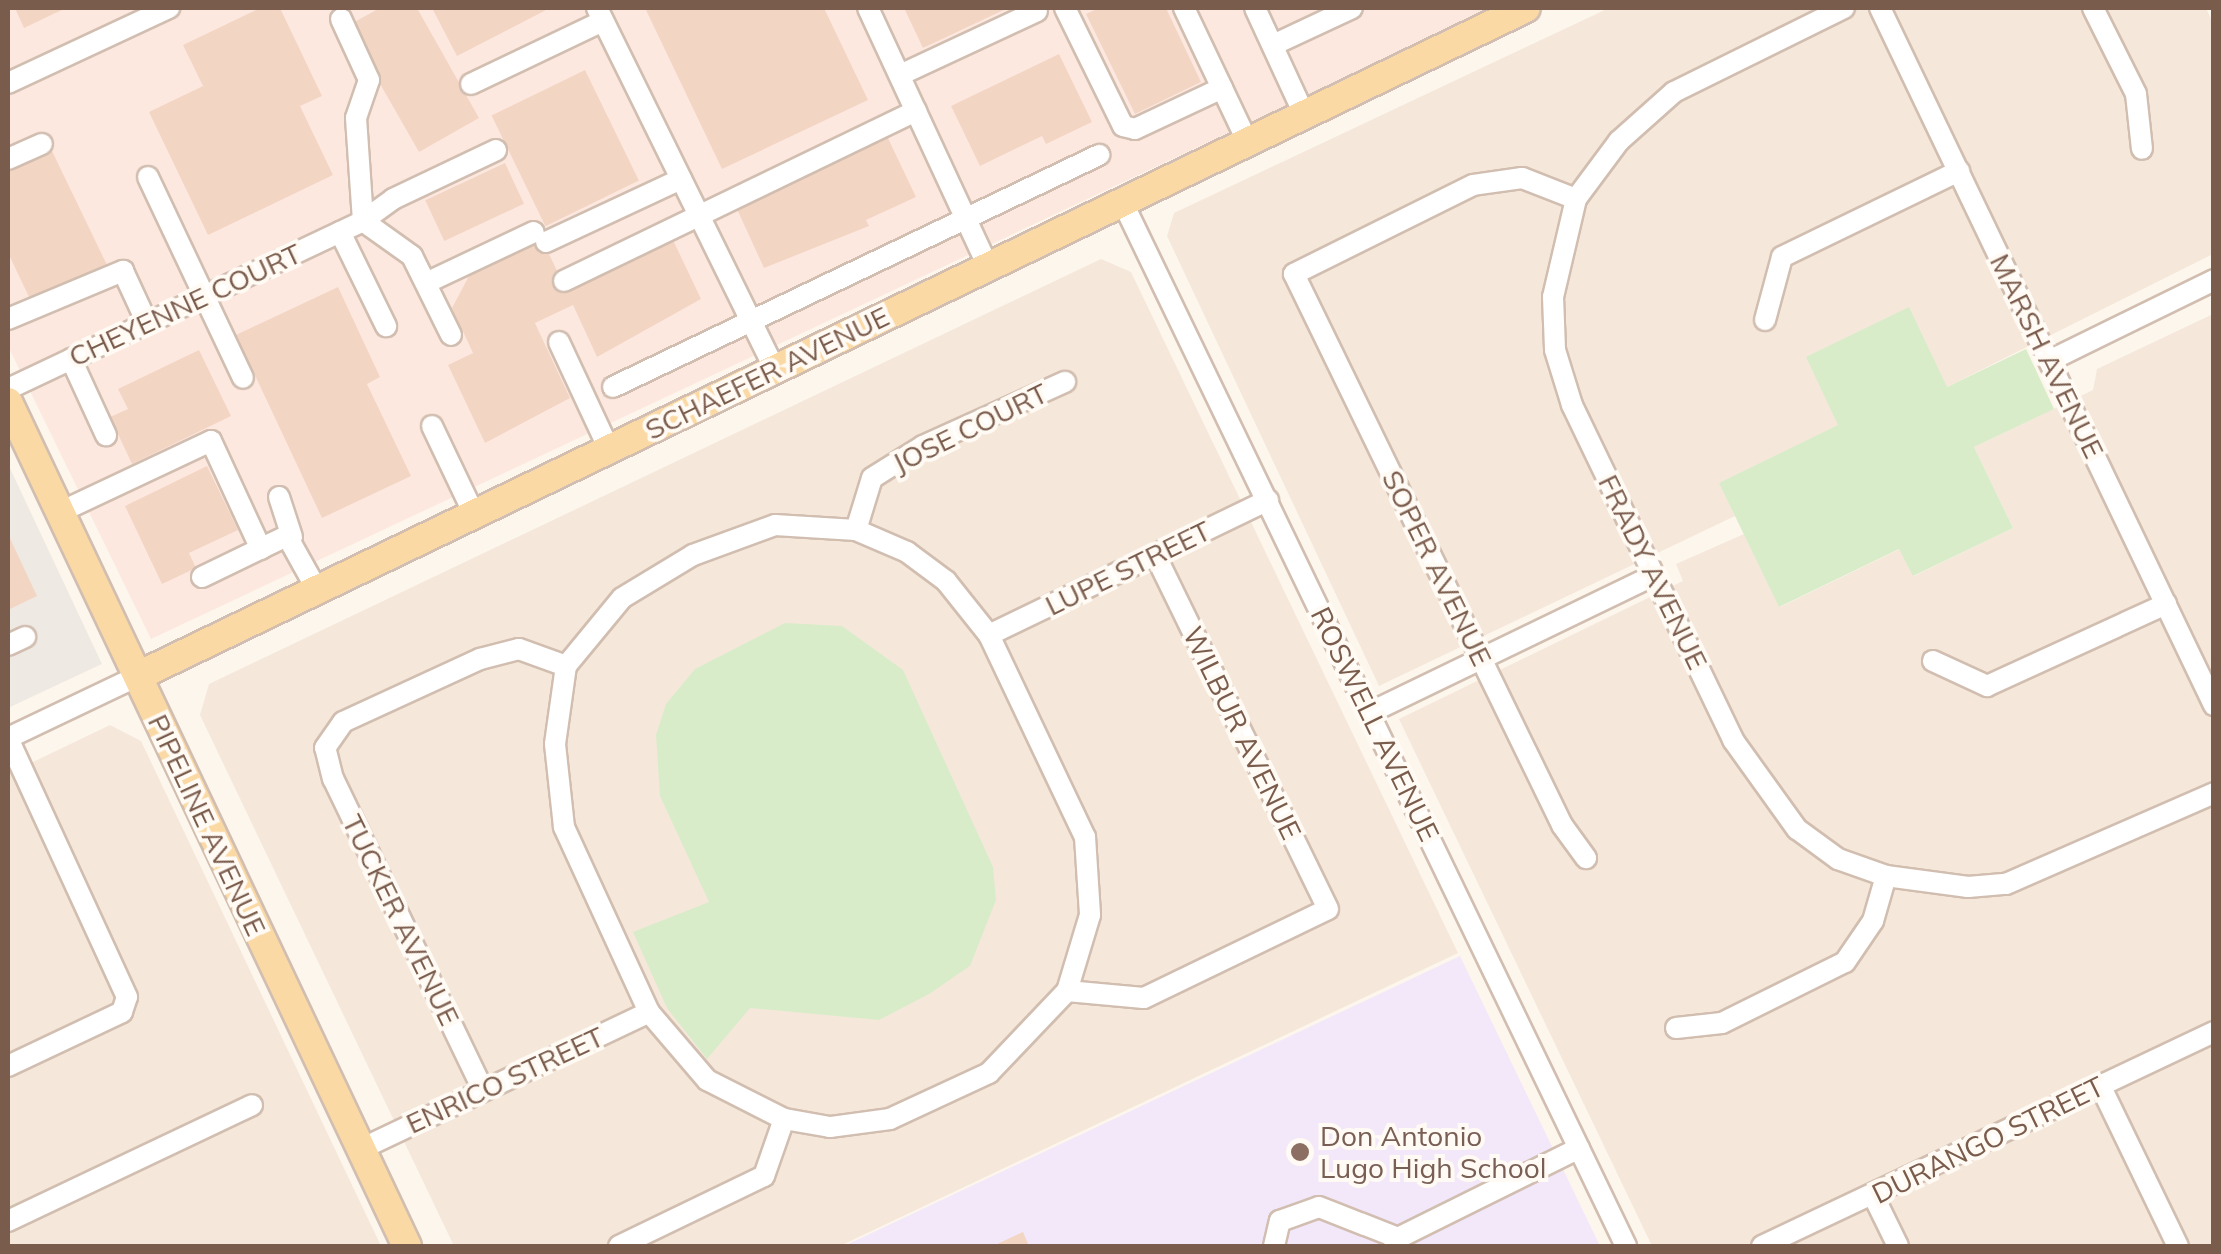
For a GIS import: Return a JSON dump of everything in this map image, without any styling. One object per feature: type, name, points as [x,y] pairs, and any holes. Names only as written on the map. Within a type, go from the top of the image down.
[{"type":"main road","name":"SCHAEFER AVENUE","points":[[138,676],[1526,8]]},
{"type":"main road","name":"PIPELINE AVENUE","points":[[9,404],[407,1246]]},
{"type":"street","points":[[8,82],[169,8]]},
{"type":"street","points":[[868,8],[988,266]]},
{"type":"street","points":[[1065,8],[1123,126],[1135,129],[1222,88]]},
{"type":"street","points":[[1184,8],[1248,141]]},
{"type":"street","points":[[1255,8],[1304,114]]},
{"type":"street","points":[[1273,45],[1352,8]]},
{"type":"street","points":[[1576,199],[1619,141],[1674,92],[1844,8]]},
{"type":"street","name":"MARSH AVENUE","points":[[1880,8],[2214,705]]},
{"type":"street","points":[[2093,8],[2136,94],[2142,149]]},
{"type":"street","points":[[900,75],[1036,10]]},
{"type":"street","points":[[471,84],[600,14],[775,369]]},
{"type":"street","points":[[341,19],[369,80],[356,118],[363,221],[395,238],[426,283],[451,336]]},
{"type":"street","points":[[564,281],[916,111]]},
{"type":"street","points":[[8,159],[42,144]]},
{"type":"street","name":"CHEYENNE COURT","points":[[9,404],[71,360],[363,221],[496,150]]},
{"type":"street","points":[[613,387],[1099,155]]},
{"type":"street","points":[[1764,320],[1782,257],[1958,171]]},
{"type":"street","points":[[148,177],[243,378]]},
{"type":"street","name":"SOPER AVENUE","points":[[1576,199],[1522,178],[1472,185],[1294,274],[1562,825],[1586,858]]},
{"type":"street","points":[[426,283],[682,179]]},
{"type":"street","name":"FRADY AVENUE","points":[[1576,199],[1553,297],[1556,350],[1572,405],[1760,785],[1797,828],[1838,859],[1886,876],[1968,887],[2006,884],[2214,792]]},
{"type":"street","name":"ROSWELL AVENUE","points":[[1122,201],[1626,1246]]},
{"type":"street","points":[[340,232],[386,326]]},
{"type":"street","points":[[8,319],[123,272],[147,323]]},
{"type":"street","points":[[2049,361],[2214,280]]},
{"type":"street","points":[[559,342],[609,449]]},
{"type":"street","points":[[71,360],[106,435]]},
{"type":"street","name":"JOSE COURT","points":[[856,530],[872,478],[923,446],[1065,382]]},
{"type":"street","points":[[432,426],[474,514]]},
{"type":"street","points":[[58,513],[211,441],[261,549]]},
{"type":"street","points":[[279,497],[292,537],[317,590]]},
{"type":"street","name":"LUPE STREET","points":[[988,635],[1268,500]]},
{"type":"street","points":[[776,525],[856,530],[907,552],[946,581],[988,635],[1084,837],[1090,915],[1067,991],[990,1074],[890,1119],[830,1127],[784,1119],[707,1080],[649,1012],[564,827],[555,744],[566,666],[622,598],[693,555],[776,525]]},
{"type":"street","points":[[202,577],[292,537]]},
{"type":"street","name":"WILBUR AVENUE","points":[[1067,991],[1144,998],[1328,908],[1156,556]]},
{"type":"street","points":[[1369,712],[1654,575]]},
{"type":"street","points":[[1933,661],[1987,686],[2166,604]]},
{"type":"street","name":"TUCKER AVENUE","points":[[483,1090],[334,779],[325,748],[343,722],[480,659],[519,649],[566,666]]},
{"type":"street","name":"SCHAEFER AVENUE","points":[[8,1066],[122,1012],[128,997],[8,738],[138,676]]},
{"type":"street","points":[[1676,1028],[1722,1023],[1845,962],[1872,920],[1886,876]]},
{"type":"street","name":"ENRICO STREET","points":[[361,1149],[649,1012]]},
{"type":"street","name":"DURANGO STREET","points":[[1762,1246],[2214,1032]]},
{"type":"street","points":[[2100,1085],[2178,1246]]},
{"type":"street","points":[[8,1221],[252,1105]]},
{"type":"street","points":[[620,1246],[764,1176],[784,1119]]},
{"type":"street","points":[[1274,1246],[1280,1222],[1320,1207],[1396,1242],[1579,1148]]},
{"type":"street","points":[[1874,1195],[1898,1246]]},
{"type":"shaded area","points":[[8,8],[1494,8],[151,639],[8,346]]},
{"type":"shaded area","points":[[1609,8],[2206,8],[2213,23],[2213,254],[1947,387],[1807,357],[1839,425],[1720,483],[1735,516],[1379,686],[1167,236],[1174,213]]},
{"type":"shaded area","points":[[1101,259],[1131,272],[1458,953],[840,1246],[454,1246],[200,715],[209,684]]},
{"type":"shaded area","points":[[2213,314],[2213,1246],[1652,1246],[1399,719],[1683,581],[1676,564],[1744,534],[1780,607],[1900,549],[1914,576],[2013,528],[1974,447],[2093,390],[2097,369]]},
{"type":"shaded area","points":[[8,464],[102,664],[8,708]]},
{"type":"shaded area","points":[[110,725],[141,741],[381,1246],[8,1246],[8,774]]},
{"type":"shaded area","name":"Don Antonio Lugo High School","points":[[1460,956],[1600,1246],[844,1246]]},
{"type":"green space","points":[[1909,307],[1947,387],[2026,349],[2054,409],[1974,447],[2013,528],[1913,576],[1899,549],[1779,607],[1719,483],[1838,425],[1806,357]]},
{"type":"green space","points":[[785,623],[842,626],[903,670],[993,867],[996,900],[970,966],[929,994],[879,1020],[750,1008],[707,1059],[667,1008],[633,932],[709,902],[660,796],[656,735],[666,704],[695,669]]},
{"type":"building","points":[[15,8],[66,8],[24,28]]},
{"type":"building","points":[[260,8],[280,8],[322,96],[300,106],[333,175],[208,235],[149,112],[203,86],[183,45]]},
{"type":"building","points":[[380,8],[417,8],[479,118],[419,152],[347,26]]},
{"type":"building","points":[[432,8],[550,8],[457,56]]},
{"type":"building","points":[[645,8],[824,8],[868,100],[722,169]]},
{"type":"building","points":[[904,8],[1008,8],[923,48]]},
{"type":"building","points":[[1099,8],[1166,8],[1201,82],[1135,114],[1086,14]]},
{"type":"building","points":[[1059,54],[1092,122],[1046,144],[1042,136],[980,166],[951,106]]},
{"type":"building","points":[[585,70],[639,181],[545,226],[492,116]]},
{"type":"building","points":[[887,136],[916,197],[866,220],[869,226],[764,268],[736,207]]},
{"type":"building","points":[[52,151],[107,265],[31,301],[8,253],[8,172]]},
{"type":"building","points":[[505,163],[524,204],[444,241],[425,200]]},
{"type":"building","points":[[542,239],[566,290],[673,240],[701,299],[597,357],[573,305],[535,323],[570,398],[485,443],[448,365],[473,353],[452,308],[470,274]]},
{"type":"building","points":[[338,287],[380,377],[367,384],[411,476],[322,518],[236,335]]},
{"type":"building","points":[[199,350],[231,416],[132,464],[110,417],[128,409],[118,389]]},
{"type":"building","points":[[207,466],[238,530],[189,553],[196,568],[162,584],[125,506]]},
{"type":"building","points":[[8,534],[37,596],[8,610]]},
{"type":"building","points":[[1023,1232],[1029,1246],[993,1246]]},
{"type":"place","name":"Don Antonio Lugo High School","points":[[1300,1152]]}]
